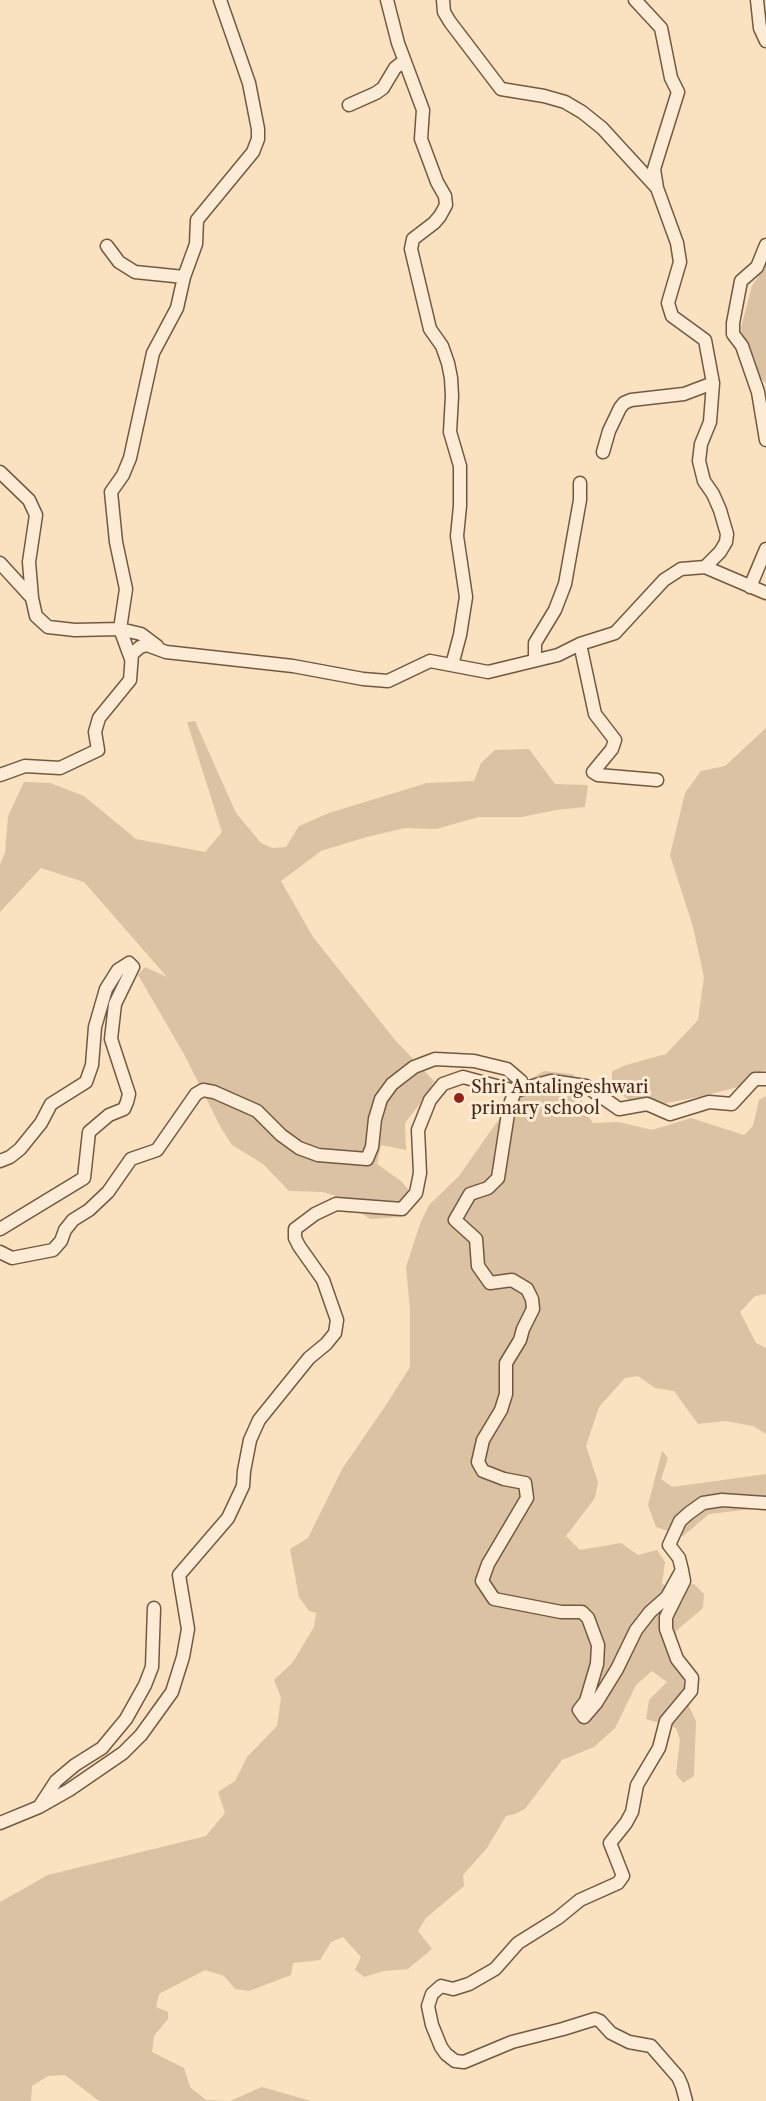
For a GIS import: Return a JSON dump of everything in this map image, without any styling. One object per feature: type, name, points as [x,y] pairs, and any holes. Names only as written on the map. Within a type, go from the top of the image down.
[{"type":"street","points":[[131,659],[120,629],[126,590],[116,542],[111,492],[123,475],[130,458],[153,353],[177,308],[184,277],[196,244],[197,220],[253,152],[258,139],[249,83],[220,0]]},
{"type":"street","points":[[387,0],[404,61],[423,110],[421,139],[437,182],[445,196],[446,205],[434,224],[413,239],[411,249],[430,329],[442,346],[448,363],[452,396],[450,432],[460,466],[457,536],[466,597],[460,635],[452,664]]},
{"type":"street","points":[[443,0],[444,12],[450,22],[501,89],[565,102],[582,112],[602,128],[657,188]]},
{"type":"street","points":[[634,0],[662,28],[670,78],[678,92],[654,169],[657,188],[677,243],[680,262],[668,303],[672,316],[705,340],[713,382],[710,422],[701,444],[699,461],[704,482],[713,494],[727,534],[726,542],[720,552],[705,567]]},
{"type":"street","points":[[757,0],[760,28],[766,41]]},
{"type":"street","points":[[349,105],[383,88],[395,68],[404,61]]},
{"type":"street","points":[[766,245],[757,267],[741,281],[733,323],[733,334],[742,346],[758,392],[766,440]]},
{"type":"street","points":[[108,246],[119,262],[135,272],[184,277]]},
{"type":"street","points":[[603,452],[609,431],[624,403],[631,400],[684,394],[713,382]]},
{"type":"street","points":[[0,472],[29,500],[36,515],[29,562],[36,616],[48,627],[75,630],[120,629],[141,634],[166,652]]},
{"type":"street","points":[[536,660],[535,643],[555,610],[564,585],[580,500],[580,483]]},
{"type":"street","points":[[750,587],[766,549]]},
{"type":"street","points":[[0,563],[32,598]]},
{"type":"street","points":[[0,775],[25,766],[60,768],[98,750],[95,732],[99,718],[130,680],[132,654],[140,647],[147,645],[166,652],[293,666],[363,679],[388,681],[430,661],[488,672],[558,654],[615,633],[664,580],[681,569],[705,567],[766,593]]},
{"type":"street","points":[[580,644],[595,714],[615,740],[612,748],[593,772],[598,775],[657,780]]},
{"type":"street","points":[[0,1161],[20,1149],[41,1123],[51,1104],[86,1082],[92,1065],[95,1026],[106,989],[118,969],[129,963],[133,967],[114,1004],[111,1039],[129,1094],[128,1102],[124,1108],[109,1115],[89,1132],[84,1178],[0,1229]]},
{"type":"street","points":[[0,1252],[12,1258],[53,1250],[73,1220],[89,1210],[108,1192],[131,1159],[157,1150],[196,1094],[203,1090],[214,1092],[257,1111],[281,1135],[299,1148],[318,1155],[367,1159],[372,1147],[375,1119],[381,1099],[392,1084],[414,1067],[435,1059],[474,1061],[507,1069],[521,1081],[509,1107],[498,1178],[488,1188],[470,1194],[455,1220],[476,1239],[478,1266],[490,1283],[512,1280],[527,1289],[532,1299],[533,1309],[520,1340],[506,1363],[506,1394],[501,1410],[483,1440],[478,1462],[483,1471],[504,1479],[525,1483],[526,1498],[488,1564],[482,1581],[494,1599],[561,1612],[582,1612],[588,1618],[598,1645],[597,1664],[586,1701],[579,1710],[584,1717],[617,1669],[636,1630],[650,1612],[668,1597],[682,1570]]},
{"type":"street","points":[[0,1823],[39,1807],[112,1762],[141,1736],[172,1692],[183,1656],[188,1629],[179,1575],[228,1518],[243,1486],[250,1440],[259,1420],[309,1358],[335,1333],[337,1320],[323,1280],[299,1246],[295,1238],[295,1229],[315,1214],[336,1204],[402,1209],[416,1193],[420,1173],[418,1130],[430,1100],[443,1084],[463,1077],[497,1084],[515,1091],[551,1081],[586,1086],[619,1109],[647,1104],[670,1114],[709,1102],[732,1104],[755,1078],[766,1078]]},
{"type":"street","points":[[686,2101],[678,2077],[651,2046],[629,2042],[610,2033],[600,2021],[595,2019],[512,2042],[464,2062],[455,2061],[441,2048],[428,2006],[432,1994],[441,1986],[453,1989],[470,1984],[495,1969],[518,1943],[558,1918],[580,1900],[618,1883],[623,1876],[610,1843],[632,1812],[637,1785],[659,1748],[666,1721],[691,1691],[692,1678],[677,1659],[666,1629],[666,1617],[684,1581],[679,1558],[669,1545],[680,1521],[703,1503],[722,1500],[766,1503]]},
{"type":"street","points":[[39,1807],[56,1781],[102,1748],[126,1719],[152,1667],[154,1608]]},
{"type":"shaded area","points":[[766,265],[766,383],[757,376],[742,341],[741,327],[752,286]]},
{"type":"shaded area","points":[[195,721],[236,813],[261,843],[272,848],[286,847],[299,826],[329,813],[427,783],[474,781],[481,763],[495,750],[529,749],[555,784],[588,785],[585,807],[522,817],[479,817],[436,829],[405,828],[363,838],[321,851],[281,881],[313,937],[395,1040],[434,1081],[426,1096],[405,1123],[406,1150],[381,1145],[377,1164],[401,1181],[419,1202],[400,1217],[370,1219],[336,1196],[323,1192],[289,1191],[263,1164],[232,1145],[184,1054],[138,975],[145,967],[167,977],[84,882],[41,868],[0,912],[0,864],[5,853],[8,816],[24,782],[50,783],[84,796],[136,839],[205,852],[222,832],[187,722]]},
{"type":"shaded area","points":[[766,728],[766,1070],[759,1072],[738,1087],[699,1097],[661,1104],[631,1101],[612,1089],[612,1071],[666,1054],[698,1020],[704,977],[693,927],[670,855],[685,793],[701,771],[725,766]]},
{"type":"shaded area","points":[[544,1071],[572,1074],[582,1084],[582,1108],[593,1123],[619,1122],[652,1130],[691,1118],[744,1135],[753,1126],[759,1100],[766,1096],[766,1294],[755,1296],[740,1312],[756,1343],[766,1348],[766,1434],[753,1426],[725,1421],[698,1424],[674,1391],[655,1388],[638,1376],[625,1378],[599,1407],[586,1446],[598,1482],[595,1498],[566,1536],[580,1550],[621,1543],[638,1555],[657,1550],[665,1562],[662,1584],[675,1588],[694,1584],[704,1594],[703,1608],[676,1631],[687,1702],[696,1721],[694,1776],[683,1783],[676,1774],[680,1740],[676,1728],[646,1719],[649,1700],[667,1682],[652,1671],[636,1685],[615,1728],[594,1747],[562,1760],[525,1809],[506,1816],[487,1848],[463,1875],[464,1886],[426,1918],[418,1931],[432,1949],[408,1969],[384,1971],[364,1977],[355,1970],[361,1957],[343,1937],[331,1942],[320,1960],[293,1963],[291,1975],[249,1991],[235,1989],[224,1976],[205,1970],[159,1994],[156,2007],[168,2012],[168,2019],[154,2036],[152,2052],[184,2068],[190,2087],[206,2100],[230,2101],[99,2101],[65,2075],[48,2076],[32,2086],[31,2101],[0,2101],[0,1902],[48,1875],[206,1836],[225,1813],[218,1792],[235,1781],[247,1757],[277,1726],[281,1698],[274,1680],[293,1662],[314,1627],[316,1613],[309,1611],[299,1597],[290,1549],[308,1538],[342,1469],[410,1367],[410,1310],[406,1267],[420,1224],[429,1205],[459,1176],[525,1082]]},
{"type":"shaded area","points":[[662,1451],[668,1458],[661,1479],[672,1487],[766,1474],[766,1511],[753,1509],[709,1514],[683,1536],[656,1527],[648,1505]]},
{"type":"shaded area","points":[[262,2087],[311,2101],[230,2101]]},
{"type":"place","name":"Shri Antalingeshwari primary school","points":[[459,1098]]}]
